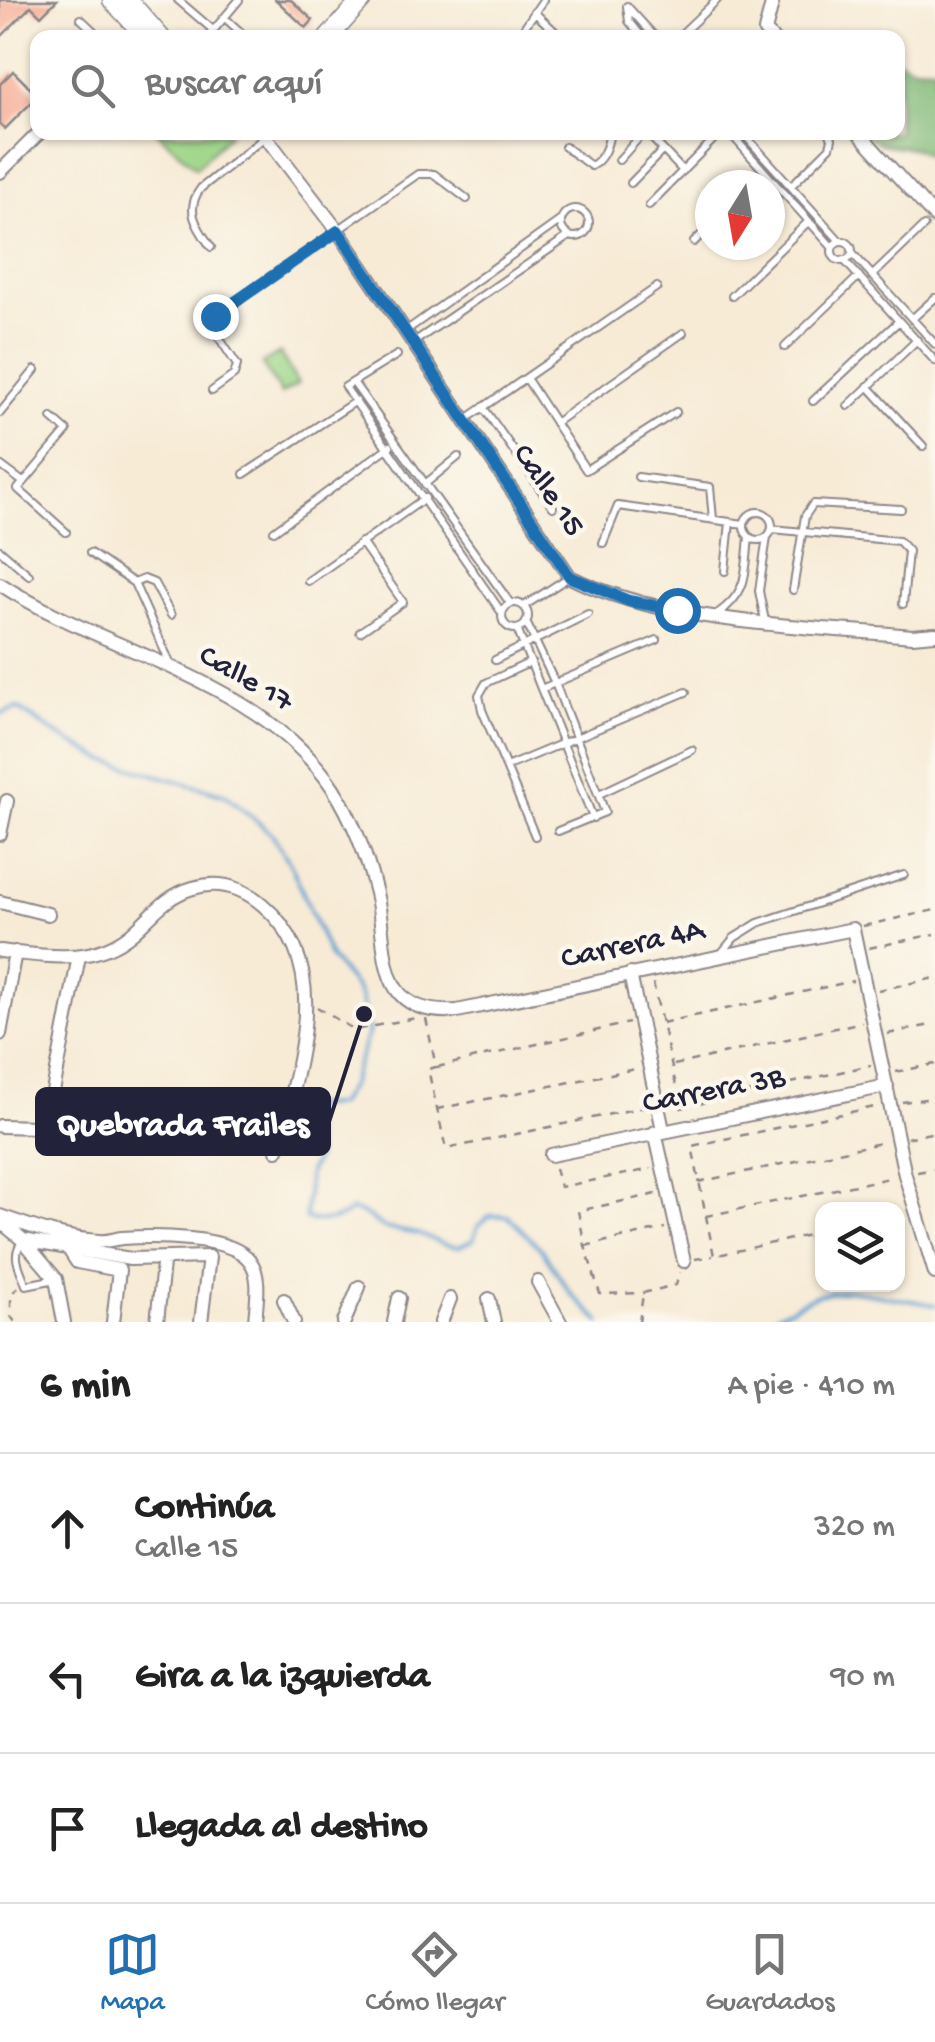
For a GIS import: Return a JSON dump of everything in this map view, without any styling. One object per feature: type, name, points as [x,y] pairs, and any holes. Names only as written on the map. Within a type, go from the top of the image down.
[{"type":"main road","points":[[112,0],[145,30]]},
{"type":"main road","points":[[128,0],[147,30]]},
{"type":"main road","points":[[335,30],[362,0]]},
{"type":"street","points":[[765,30],[773,0]]},
{"type":"street","points":[[0,172],[32,140]]},
{"type":"street","name":"Calle 15","points":[[268,140],[338,231],[570,577],[629,601],[716,615],[912,636],[935,634]]},
{"type":"street","points":[[864,140],[929,222]]},
{"type":"street","name":"Calle 17","points":[[0,584],[266,720],[311,760],[332,786],[355,830],[375,890],[381,949],[391,982],[424,1013]]},
{"type":"street","points":[[0,834],[7,801]]},
{"type":"street","points":[[0,951],[55,957],[101,951],[122,940],[154,909],[180,892],[200,886],[232,886],[262,903],[285,929],[302,973],[307,1002],[304,1036],[276,1150]]},
{"type":"street","points":[[0,902],[48,914]]},
{"type":"street","points":[[853,928],[906,1175],[934,1267]]},
{"type":"street","name":"Carrera 4A","points":[[424,1013],[457,1011],[853,928]]},
{"type":"street","points":[[0,1034],[2,1001],[15,952]]},
{"type":"street","points":[[0,1126],[38,1128],[48,1124],[78,956]]},
{"type":"street","points":[[630,974],[660,1103],[662,1166],[684,1261]]},
{"type":"street","name":"Carrera 3B","points":[[551,1154],[885,1074]]},
{"type":"street","points":[[0,1218],[56,1279],[64,1322]]},
{"type":"street","points":[[0,1218],[53,1234],[102,1242],[124,1238],[208,1240],[235,1248],[249,1259],[256,1276],[255,1322]]},
{"type":"street","points":[[23,1240],[130,1259],[209,1257],[200,1322]]},
{"type":"street","points":[[68,1248],[77,1262],[119,1270],[114,1322]]},
{"type":"street","points":[[157,1322],[163,1264]]},
{"type":"street","points":[[538,1282],[560,1322]]},
{"type":"street","points":[[344,1322],[359,1287]]},
{"type":"street","points":[[394,1322],[399,1298]]},
{"type":"street","points":[[440,1322],[450,1299]]},
{"type":"street","points":[[489,1299],[494,1322]]},
{"type":"street","points":[[284,1300],[294,1322]]},
{"type":"lane","points":[[178,0],[206,30]]},
{"type":"lane","points":[[214,30],[239,0]]},
{"type":"lane","points":[[522,30],[543,0]]},
{"type":"lane","points":[[685,30],[717,0]]},
{"type":"lane","points":[[630,3],[629,22],[636,30]]},
{"type":"lane","points":[[630,3],[650,30]]},
{"type":"lane","points":[[534,12],[553,30]]},
{"type":"lane","points":[[81,18],[93,30]]},
{"type":"lane","points":[[225,18],[234,30]]},
{"type":"lane","points":[[211,247],[195,224],[194,197],[258,140]]},
{"type":"lane","points":[[565,147],[591,166],[608,140]]},
{"type":"lane","points":[[619,160],[638,140]]},
{"type":"lane","points":[[653,140],[684,171]]},
{"type":"lane","points":[[650,206],[713,140]]},
{"type":"lane","points":[[736,140],[762,170]]},
{"type":"lane","points":[[749,140],[840,240],[849,244],[852,253],[935,344]]},
{"type":"lane","points":[[791,186],[830,147],[832,140]]},
{"type":"lane","points":[[630,183],[663,150]]},
{"type":"lane","points":[[212,391],[234,375],[238,365],[212,327],[215,316],[418,174],[434,174],[467,199]]},
{"type":"lane","points":[[785,195],[832,247],[833,256],[844,260],[935,361]]},
{"type":"lane","points":[[576,209],[588,217],[587,231],[582,236],[568,236],[410,336],[570,210],[576,209]]},
{"type":"lane","points":[[561,220],[568,236]]},
{"type":"lane","points":[[732,296],[809,221]]},
{"type":"lane","points":[[872,276],[929,222]]},
{"type":"lane","points":[[832,247],[840,240]]},
{"type":"lane","points":[[844,260],[852,253]]},
{"type":"lane","points":[[784,347],[859,276]]},
{"type":"lane","points":[[465,420],[657,287]]},
{"type":"lane","points":[[912,319],[935,298]]},
{"type":"lane","points":[[813,402],[899,321]]},
{"type":"lane","points":[[555,423],[683,333]]},
{"type":"lane","points":[[848,406],[916,340]]},
{"type":"lane","points":[[397,355],[345,387],[502,613],[505,625],[517,629]]},
{"type":"lane","points":[[0,413],[35,370]]},
{"type":"lane","points":[[526,378],[586,470],[676,412]]},
{"type":"lane","points":[[353,382],[510,603],[524,606],[570,577]]},
{"type":"lane","points":[[868,386],[922,446]]},
{"type":"lane","points":[[244,474],[363,396]]},
{"type":"lane","points":[[483,407],[553,507]]},
{"type":"lane","points":[[52,418],[68,431],[18,488],[66,532]]},
{"type":"lane","points":[[274,531],[396,442]]},
{"type":"lane","points":[[426,484],[458,457]]},
{"type":"lane","points":[[0,465],[23,482]]},
{"type":"lane","points":[[638,478],[710,487],[713,519]]},
{"type":"lane","points":[[308,580],[432,493]]},
{"type":"lane","points":[[793,590],[807,510],[813,504],[901,509]]},
{"type":"lane","points":[[603,543],[618,506],[744,524]]},
{"type":"lane","points":[[744,524],[753,513],[763,513],[770,519],[772,529],[767,537],[760,591],[766,622]]},
{"type":"lane","points":[[725,572],[730,522]]},
{"type":"lane","points":[[716,615],[742,591],[749,537],[744,524]]},
{"type":"lane","points":[[772,529],[899,541],[908,552],[904,604]]},
{"type":"lane","points":[[749,537],[767,537]]},
{"type":"lane","points":[[360,632],[403,602],[361,542]]},
{"type":"lane","points":[[0,550],[28,575]]},
{"type":"lane","points":[[90,553],[134,584],[174,670]]},
{"type":"lane","points":[[134,584],[144,579],[154,583],[171,615]]},
{"type":"lane","points":[[502,613],[510,603]]},
{"type":"lane","points":[[517,629],[526,622],[524,606]]},
{"type":"lane","points":[[495,660],[588,614]]},
{"type":"lane","points":[[526,622],[605,812],[558,831]]},
{"type":"lane","points":[[517,629],[593,818]]},
{"type":"lane","points":[[540,689],[657,640]]},
{"type":"lane","points":[[531,662],[486,683],[479,695],[535,836]]},
{"type":"lane","points":[[506,767],[686,692]]},
{"type":"lane","points":[[600,794],[692,750]]},
{"type":"lane","points":[[719,956],[734,938],[758,922],[904,875]]},
{"type":"lane","points":[[23,1240],[16,1259],[26,1285],[56,1279]]},
{"type":"path","points":[[853,928],[935,910]]},
{"type":"path","points":[[858,950],[935,934]]},
{"type":"path","points":[[650,970],[682,1108],[935,1064]]},
{"type":"path","points":[[662,1022],[866,985],[935,978]]},
{"type":"path","points":[[307,1002],[354,1030],[424,1013],[436,1067]]},
{"type":"path","points":[[640,1020],[428,1069],[446,1149],[660,1103]]},
{"type":"path","points":[[672,1066],[873,1020]]},
{"type":"path","points":[[878,1036],[935,1024]]},
{"type":"path","points":[[437,1110],[651,1066]]},
{"type":"path","points":[[714,1256],[692,1146],[892,1103],[935,1098]]},
{"type":"path","points":[[546,1128],[560,1188],[662,1166]]},
{"type":"path","points":[[698,1182],[935,1132]]},
{"type":"path","points":[[705,1217],[935,1168]]},
{"type":"path","points":[[667,1192],[578,1211],[584,1246],[600,1294],[643,1292],[676,1285],[684,1261],[815,1234]]},
{"type":"path","points":[[584,1246],[676,1226]]},
{"type":"path","points":[[15,1322],[11,1316],[11,1295],[18,1286],[26,1285]]},
{"type":"path","points":[[639,1320],[643,1292]]},
{"type":"green space","points":[[905,63],[935,67],[935,161],[915,149],[875,140],[905,140]]},
{"type":"green space","points":[[166,140],[223,140],[196,168]]},
{"type":"green space","points":[[280,353],[298,384],[281,394],[262,364]]},
{"type":"building","points":[[0,0],[57,0],[41,16],[31,6],[0,38]]},
{"type":"building","points":[[276,0],[291,0],[313,20],[306,28]]},
{"type":"building","points":[[13,71],[30,88],[30,104],[5,129],[0,124],[0,84]]},
{"type":"waterway","points":[[0,714],[18,708],[104,760],[226,795],[272,834],[291,865],[330,957],[359,992],[369,1031],[351,1084],[338,1105],[313,1106],[317,1157],[309,1172],[305,1219],[329,1221],[352,1210],[384,1228],[458,1247],[473,1240],[478,1226],[489,1216],[508,1216],[542,1250],[572,1295],[601,1322]]},
{"type":"waterway","points":[[763,1322],[817,1295],[850,1290],[935,1305]]},
{"type":"place","name":"Quebrada Frailes","points":[[364,1014]]},
{"type":"route","points":[[215,316],[338,231],[570,577],[606,594],[677,610]]}]
